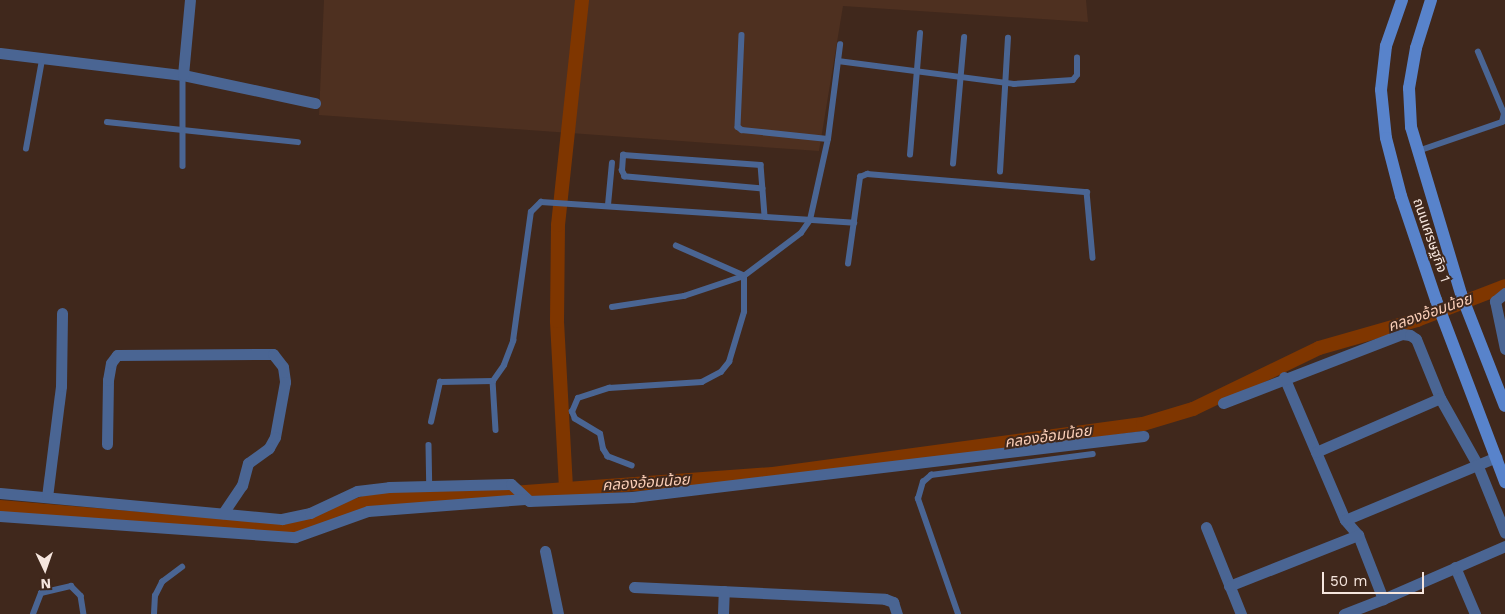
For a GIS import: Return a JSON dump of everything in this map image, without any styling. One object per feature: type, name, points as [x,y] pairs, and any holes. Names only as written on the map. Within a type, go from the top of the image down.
[{"type":"main road","name":"ถนนเศรษฐกิจ 1","points":[[1402,0],[1386,46],[1381,90],[1386,138],[1401,196],[1436,300],[1505,482]]},
{"type":"main road","name":"ถนนเศรษฐกิจ 1","points":[[1431,0],[1416,48],[1409,88],[1411,126],[1461,294],[1505,406]]},
{"type":"street","points":[[183,75],[190,0]]},
{"type":"street","points":[[0,53],[42,60],[183,75],[315,103]]},
{"type":"street","points":[[1505,293],[1495,301],[1505,349]]},
{"type":"street","points":[[47,498],[61,386],[62,313]]},
{"type":"street","points":[[1223,403],[1402,334],[1410,335],[1416,339],[1440,398],[1477,464],[1505,533]]},
{"type":"street","points":[[107,444],[108,380],[110,363],[116,356],[273,354],[283,367],[284,382],[275,437],[268,448],[248,463],[242,485],[223,513]]},
{"type":"street","points":[[1284,378],[1345,520],[1358,535],[1383,599]]},
{"type":"street","points":[[1316,452],[1440,398]]},
{"type":"street","points":[[0,516],[295,537],[368,511],[524,498],[632,498],[1143,436]]},
{"type":"street","points":[[1345,520],[1496,457]]},
{"type":"street","points":[[0,493],[223,513],[258,519],[299,517],[357,491],[430,484],[516,486],[524,498]]},
{"type":"street","points":[[1206,527],[1240,614]]},
{"type":"street","points":[[1229,586],[1358,535]]},
{"type":"street","points":[[1344,614],[1505,546]]},
{"type":"street","points":[[546,551],[558,614]]},
{"type":"street","points":[[1455,567],[1475,614]]},
{"type":"street","points":[[634,587],[885,599],[893,602],[897,614]]},
{"type":"street","points":[[723,614],[724,591]]},
{"type":"lane","points":[[910,156],[920,33]]},
{"type":"lane","points":[[742,35],[738,127],[742,130],[828,138]]},
{"type":"lane","points":[[953,164],[959,76],[964,37]]},
{"type":"lane","points":[[1000,172],[1008,38]]},
{"type":"lane","points":[[612,307],[684,296],[744,276],[801,233],[810,220],[828,138],[840,44]]},
{"type":"lane","points":[[1418,151],[1502,122],[1504,114],[1478,52]]},
{"type":"lane","points":[[838,61],[1005,83],[1073,80],[1077,75],[1077,58]]},
{"type":"lane","points":[[26,149],[42,60]]},
{"type":"lane","points":[[183,75],[183,166]]},
{"type":"lane","points":[[106,122],[298,142]]},
{"type":"lane","points":[[763,189],[625,176],[622,171],[624,155],[762,165],[765,216]]},
{"type":"lane","points":[[608,205],[612,163]]},
{"type":"lane","points":[[848,264],[860,177],[867,174],[1087,192],[1089,197],[1093,258]]},
{"type":"lane","points":[[496,430],[493,381],[504,366],[513,341],[531,212],[541,202],[854,223]]},
{"type":"lane","points":[[676,246],[744,276]]},
{"type":"lane","points":[[632,466],[608,457],[603,449],[600,434],[576,419],[572,412],[578,398],[609,388],[702,382],[721,372],[737,343],[744,312],[744,276]]},
{"type":"lane","points":[[431,422],[440,382],[493,381]]},
{"type":"lane","points":[[429,445],[430,484]]},
{"type":"lane","points":[[958,614],[918,499],[923,482],[932,475],[941,473],[1093,454]]},
{"type":"lane","points":[[154,614],[155,596],[162,582],[182,567]]},
{"type":"lane","points":[[34,614],[41,593],[71,586],[81,596],[84,614]]},
{"type":"shaded area","points":[[324,0],[1086,0],[1088,22],[843,6],[819,151],[319,115]]},
{"type":"waterway","points":[[566,488],[557,321],[558,225],[582,0]]},
{"type":"waterway","name":"คลองอ้อมน้อย","points":[[0,507],[262,529],[301,527],[374,499],[472,496],[773,474],[1143,424],[1193,409],[1319,348],[1417,320],[1505,286]]}]
